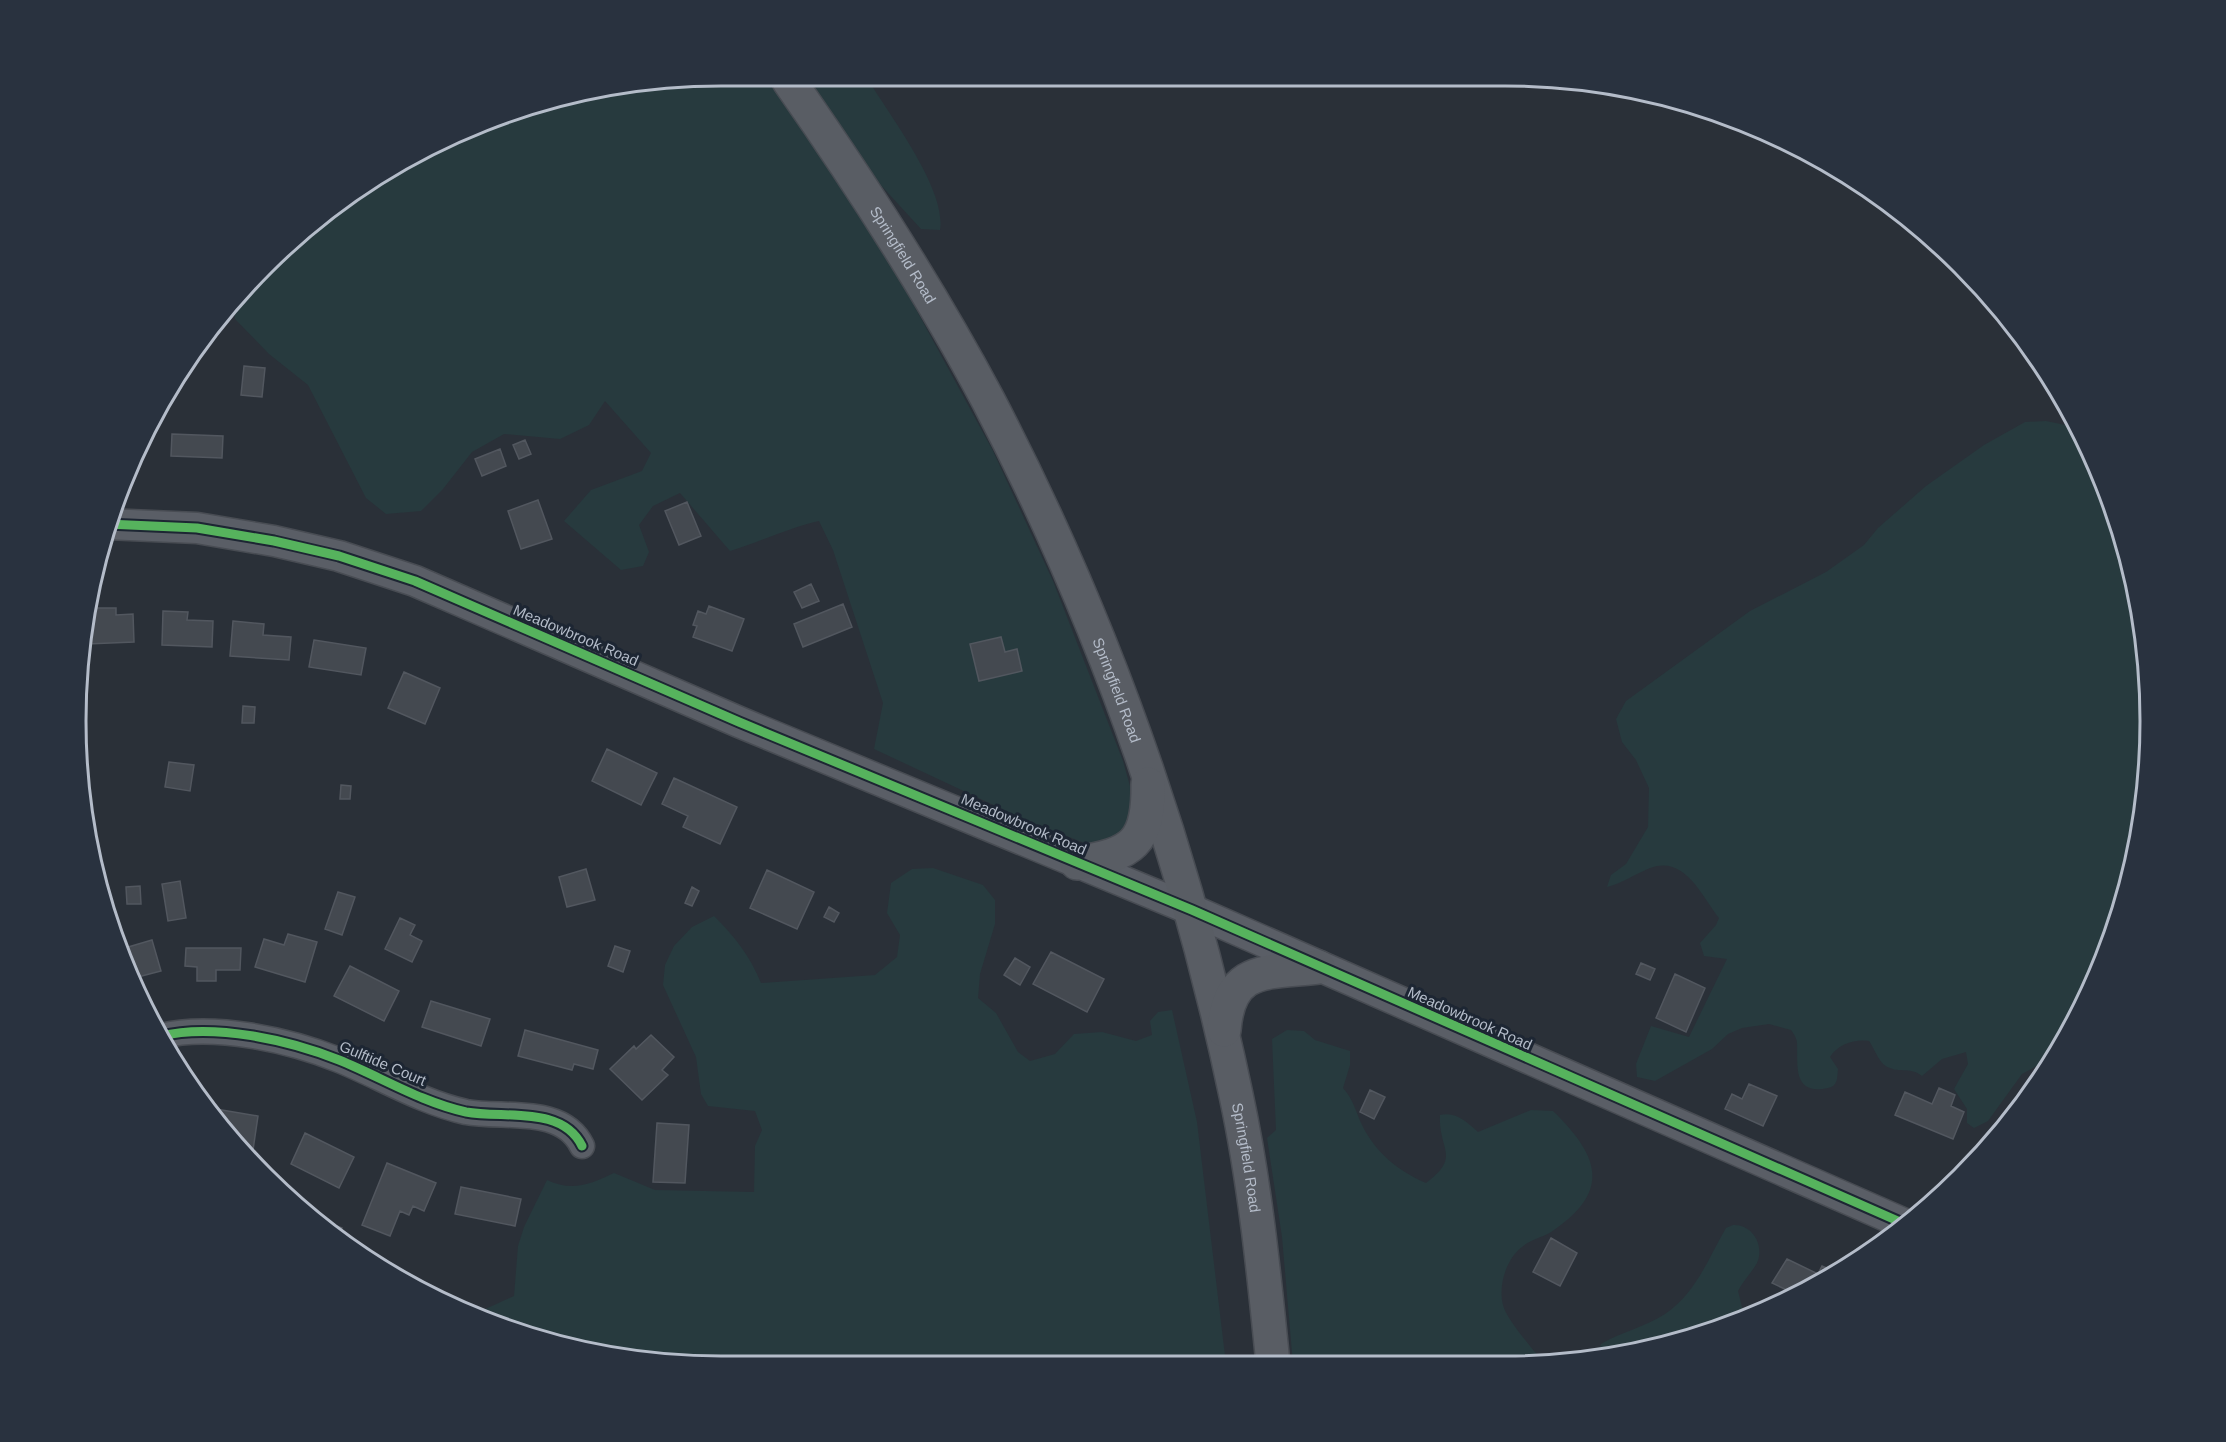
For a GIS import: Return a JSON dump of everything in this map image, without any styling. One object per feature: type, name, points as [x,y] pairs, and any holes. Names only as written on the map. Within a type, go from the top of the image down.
[{"type":"main road","name":"Springfield Road","points":[[792,86],[900,246],[987,398],[1027,477],[1084,603],[1148,770],[1192,910],[1224,1041],[1251,1179],[1272,1356]]},
{"type":"main road","points":[[1077,863],[1112,858],[1125,851],[1137,838],[1146,822],[1148,770]]},
{"type":"main road","points":[[1224,1041],[1230,997],[1240,983],[1257,975],[1318,967]]},
{"type":"street","name":"Meadowbrook Road","points":[[117,524],[197,528],[274,541],[339,556],[415,581],[739,722],[1192,910],[1897,1221]]},
{"type":"street","name":"Gulftide Court","points":[[169,1035],[208,1032],[249,1036],[294,1045],[340,1060],[398,1088],[466,1112],[511,1115],[565,1124],[576,1133],[582,1146]]},
{"type":"green space","points":[[772,86],[886,254],[993,451],[1053,581],[1123,761],[1138,815],[1130,835],[1095,847],[1030,822],[874,749],[883,703],[833,550],[819,521],[730,551],[680,493],[653,506],[639,525],[649,552],[643,566],[621,570],[564,521],[591,490],[642,471],[651,453],[605,401],[589,425],[560,439],[504,434],[472,452],[443,489],[421,511],[386,514],[366,498],[308,385],[269,354],[235,319],[234,313],[272,272],[334,217],[403,171],[478,134],[557,107],[638,91],[679,87]]},
{"type":"green space","points":[[812,86],[872,86],[903,133],[926,175],[940,214],[940,230],[921,229],[878,182]]},
{"type":"green space","points":[[2046,421],[2067,425],[2092,478],[2119,557],[2135,638],[2139,679],[2139,763],[2135,804],[2119,885],[2092,964],[2055,1039],[2039,1065],[2022,1074],[1988,1121],[1974,1128],[1967,1123],[1967,1109],[1954,1089],[1968,1064],[1966,1052],[1942,1059],[1922,1076],[1918,1073],[1886,1066],[1869,1041],[1853,1042],[1842,1046],[1830,1057],[1838,1069],[1835,1083],[1828,1088],[1816,1089],[1808,1087],[1799,1077],[1797,1041],[1791,1030],[1769,1024],[1742,1028],[1728,1034],[1712,1049],[1655,1081],[1637,1077],[1636,1064],[1651,1026],[1689,1037],[1727,959],[1704,956],[1700,943],[1716,925],[1719,918],[1691,880],[1682,872],[1662,865],[1607,887],[1611,875],[1626,864],[1648,827],[1649,788],[1636,760],[1622,742],[1616,719],[1626,701],[1750,611],[1826,572],[1864,545],[1878,528],[1926,486],[1984,445],[2025,422]]},
{"type":"green space","points":[[933,868],[983,885],[995,900],[995,924],[980,974],[978,998],[996,1013],[1018,1052],[1030,1061],[1055,1054],[1074,1034],[1102,1032],[1136,1041],[1152,1035],[1150,1021],[1158,1012],[1172,1010],[1197,1122],[1225,1356],[679,1355],[638,1351],[557,1335],[483,1310],[514,1296],[518,1246],[524,1227],[547,1180],[556,1184],[573,1186],[614,1173],[655,1190],[754,1192],[755,1146],[762,1130],[755,1111],[708,1106],[701,1094],[696,1057],[663,985],[665,965],[674,946],[692,927],[714,916],[741,947],[761,983],[875,975],[897,957],[900,935],[887,913],[891,883],[912,869]]},
{"type":"green space","points":[[1287,1030],[1304,1031],[1315,1040],[1350,1051],[1350,1065],[1343,1088],[1352,1101],[1362,1125],[1374,1144],[1389,1160],[1406,1173],[1426,1183],[1437,1174],[1446,1159],[1440,1115],[1456,1116],[1478,1132],[1531,1110],[1553,1111],[1568,1127],[1588,1157],[1592,1171],[1591,1186],[1585,1200],[1573,1215],[1554,1230],[1526,1244],[1516,1252],[1503,1281],[1502,1298],[1505,1311],[1538,1355],[1292,1356],[1282,1237],[1267,1138],[1276,1130],[1272,1039]]},
{"type":"green space","points":[[1733,1225],[1746,1228],[1758,1243],[1757,1263],[1738,1291],[1744,1310],[1669,1335],[1599,1349],[1601,1344],[1657,1319],[1676,1306],[1693,1286],[1726,1228]]},
{"type":"building","points":[[244,366],[265,368],[262,397],[241,395]]},
{"type":"building","points":[[172,434],[223,436],[222,458],[171,456]]},
{"type":"building","points":[[525,440],[531,454],[519,459],[513,445]]},
{"type":"building","points":[[500,449],[506,466],[482,476],[475,459]]},
{"type":"building","points":[[538,500],[552,539],[521,549],[508,511]]},
{"type":"building","points":[[687,502],[701,536],[679,545],[665,511]]},
{"type":"building","points":[[811,584],[819,601],[802,608],[794,592]]},
{"type":"building","points":[[843,604],[852,627],[803,647],[794,624]]},
{"type":"building","points":[[709,606],[744,619],[732,651],[693,637],[697,626],[693,625],[698,611],[706,614]]},
{"type":"building","points":[[96,608],[116,608],[116,615],[133,614],[134,642],[90,644]]},
{"type":"building","points":[[163,611],[188,612],[187,620],[213,621],[212,647],[162,645]]},
{"type":"building","points":[[233,621],[264,624],[263,635],[291,637],[289,660],[230,656]]},
{"type":"building","points":[[1001,637],[1005,652],[1017,649],[1022,671],[979,681],[970,644]]},
{"type":"building","points":[[314,640],[366,648],[361,675],[309,667]]},
{"type":"building","points":[[404,672],[440,688],[425,724],[388,708]]},
{"type":"building","points":[[243,706],[255,707],[254,723],[242,723]]},
{"type":"building","points":[[607,749],[657,773],[641,805],[592,781]]},
{"type":"building","points":[[169,762],[194,765],[190,791],[165,787]]},
{"type":"building","points":[[674,778],[737,807],[720,844],[683,827],[688,816],[662,804]]},
{"type":"building","points":[[341,785],[351,786],[350,799],[340,799]]},
{"type":"building","points":[[586,869],[595,900],[567,907],[559,877]]},
{"type":"building","points":[[767,870],[814,892],[797,929],[750,908]]},
{"type":"building","points":[[180,881],[186,918],[168,921],[162,884]]},
{"type":"building","points":[[140,886],[141,904],[127,904],[126,887]]},
{"type":"building","points":[[692,887],[699,891],[692,906],[685,903]]},
{"type":"building","points":[[338,892],[355,897],[342,935],[325,929]]},
{"type":"building","points":[[829,907],[839,913],[834,922],[824,917]]},
{"type":"building","points":[[400,918],[415,925],[410,935],[422,941],[412,962],[385,949]]},
{"type":"building","points":[[288,934],[317,942],[305,982],[255,967],[264,939],[284,945]]},
{"type":"building","points":[[152,940],[161,971],[140,977],[128,947]]},
{"type":"building","points":[[615,946],[630,951],[623,972],[608,966]]},
{"type":"building","points":[[186,948],[241,948],[240,970],[216,970],[216,981],[197,981],[197,967],[185,966]]},
{"type":"building","points":[[1051,952],[1104,979],[1087,1012],[1033,984]]},
{"type":"building","points":[[1015,958],[1030,967],[1020,985],[1004,975]]},
{"type":"building","points":[[1641,963],[1655,969],[1650,980],[1636,974]]},
{"type":"building","points":[[350,966],[399,991],[384,1021],[334,996]]},
{"type":"building","points":[[1675,974],[1705,988],[1686,1032],[1656,1018]]},
{"type":"building","points":[[431,1001],[490,1019],[481,1046],[422,1027]]},
{"type":"building","points":[[525,1030],[598,1050],[593,1069],[574,1064],[572,1070],[518,1056]]},
{"type":"building","points":[[651,1035],[674,1057],[662,1070],[668,1075],[642,1100],[610,1069],[634,1046],[636,1049]]},
{"type":"building","points":[[1749,1084],[1777,1096],[1763,1126],[1725,1109],[1732,1094],[1742,1099]]},
{"type":"building","points":[[1939,1088],[1955,1095],[1951,1106],[1964,1112],[1953,1139],[1895,1115],[1905,1092],[1932,1104]]},
{"type":"building","points":[[1370,1090],[1385,1097],[1374,1119],[1360,1112]]},
{"type":"building","points":[[218,1109],[258,1116],[253,1150],[243,1140]]},
{"type":"building","points":[[657,1123],[689,1125],[685,1183],[653,1182]]},
{"type":"building","points":[[305,1133],[354,1157],[339,1188],[291,1164]]},
{"type":"building","points":[[387,1163],[436,1183],[424,1211],[413,1206],[409,1215],[400,1211],[390,1236],[362,1225]]},
{"type":"building","points":[[461,1187],[521,1199],[515,1226],[455,1214]]},
{"type":"building","points":[[1551,1238],[1577,1253],[1560,1286],[1533,1272]]},
{"type":"building","points":[[1787,1259],[1818,1274],[1787,1291],[1772,1283]]},
{"type":"building","points":[[1822,1266],[1827,1268],[1818,1274]]},
{"type":"cycle path","points":[[117,524],[197,528],[274,541],[339,556],[415,581],[739,722],[1192,910],[1897,1221]]},
{"type":"cycle path","points":[[169,1035],[204,1031],[227,1033],[298,1046],[339,1060],[449,1108],[481,1114],[547,1119],[561,1124],[573,1133],[582,1146]]}]
